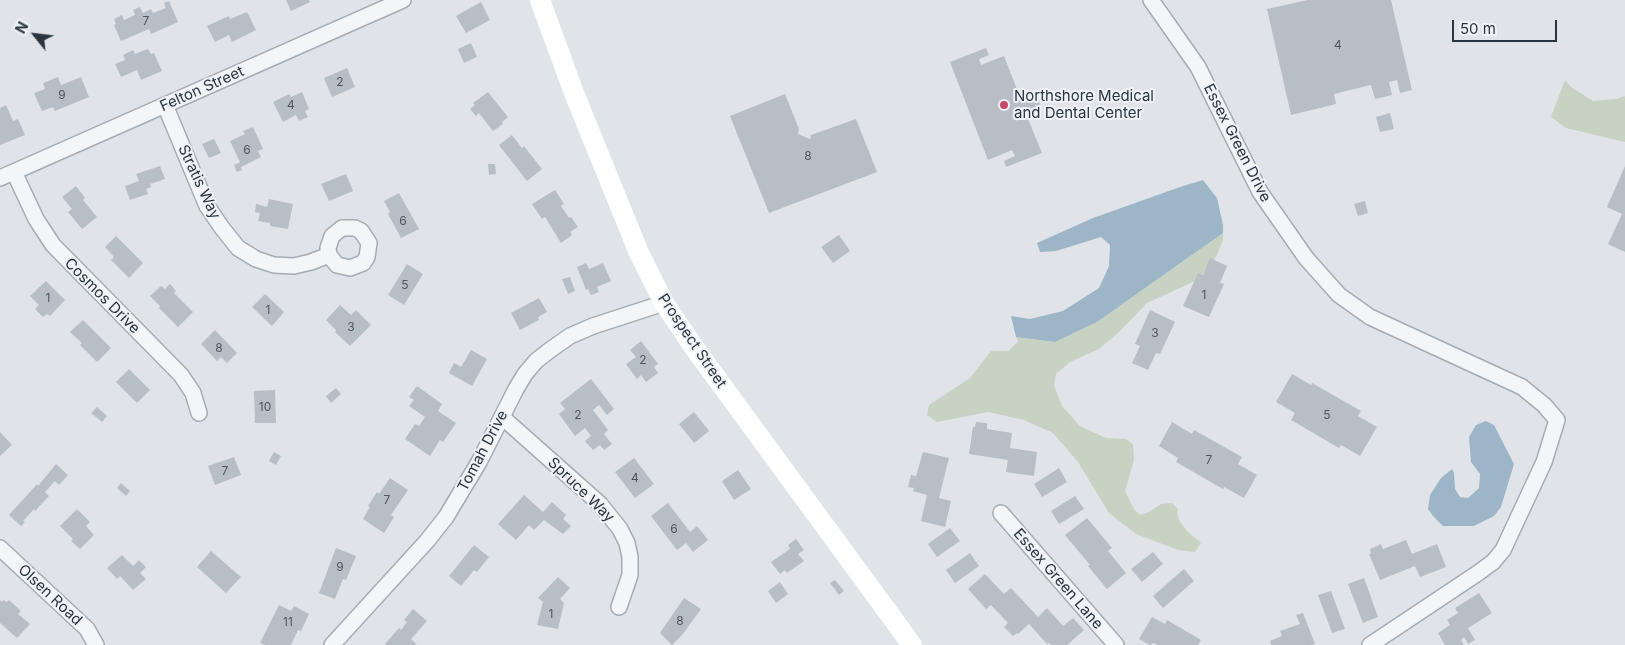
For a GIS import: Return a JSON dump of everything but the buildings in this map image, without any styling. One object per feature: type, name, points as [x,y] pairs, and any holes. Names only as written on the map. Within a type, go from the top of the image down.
[{"type":"street","name":"Felton Street","points":[[7,175],[403,0]]},
{"type":"street","name":"Prospect Street","points":[[540,0],[574,93],[639,253],[664,303],[693,346],[912,645]]},
{"type":"street","name":"Essex Green Drive","points":[[1151,0],[1198,67],[1260,192],[1306,258],[1339,295],[1370,316],[1522,387],[1544,405],[1558,420],[1544,462],[1503,550],[1493,562],[1370,645]]},
{"type":"street","name":"Stratis Way","points":[[165,105],[207,206],[238,248],[256,259],[274,265],[294,266],[329,255]]},
{"type":"street","name":"Cosmos Drive","points":[[7,175],[53,245],[181,375],[192,393],[199,414]]},
{"type":"street","name":"Tomah Drive","points":[[332,645],[427,541],[446,517],[467,483],[525,374],[536,361],[570,336],[593,326],[664,303]]},
{"type":"street","name":"Spruce Way","points":[[502,417],[600,504],[620,528],[627,543],[630,557],[630,575],[620,607]]},
{"type":"street","name":"Essex Green Lane","points":[[1001,514],[1116,645]]},
{"type":"street","name":"Olsen Road","points":[[0,548],[87,629],[96,645]]},
{"type":"green space","points":[[1565,80],[1571,87],[1593,101],[1616,99],[1625,96],[1625,142],[1566,128],[1551,117]]},
{"type":"green space","points":[[1223,233],[1223,240],[1217,255],[1208,269],[1193,282],[1147,303],[1120,331],[1099,349],[1070,362],[1056,374],[1054,385],[1062,406],[1080,426],[1106,438],[1126,439],[1133,444],[1134,460],[1125,491],[1134,509],[1140,515],[1149,512],[1161,504],[1172,503],[1178,509],[1179,520],[1186,530],[1201,543],[1195,552],[1178,550],[1136,534],[1109,513],[1078,462],[1053,433],[1024,420],[988,412],[937,422],[927,415],[929,405],[970,378],[991,351],[1008,351],[1018,342],[1016,337],[1055,342],[1097,322]]},
{"type":"water","points":[[1203,180],[1217,198],[1223,233],[1097,322],[1055,342],[1016,337],[1011,316],[1030,319],[1063,311],[1099,288],[1109,266],[1110,245],[1101,237],[1056,251],[1040,252],[1037,243],[1093,218]]},
{"type":"water","points":[[1486,421],[1494,425],[1514,464],[1501,507],[1494,516],[1474,526],[1443,526],[1428,509],[1430,495],[1441,478],[1452,469],[1455,489],[1460,497],[1468,498],[1479,488],[1480,474],[1471,462],[1469,437],[1476,425]]},
{"type":"place","name":"Northshore Medical and Dental Center","points":[[1004,105]]}]
